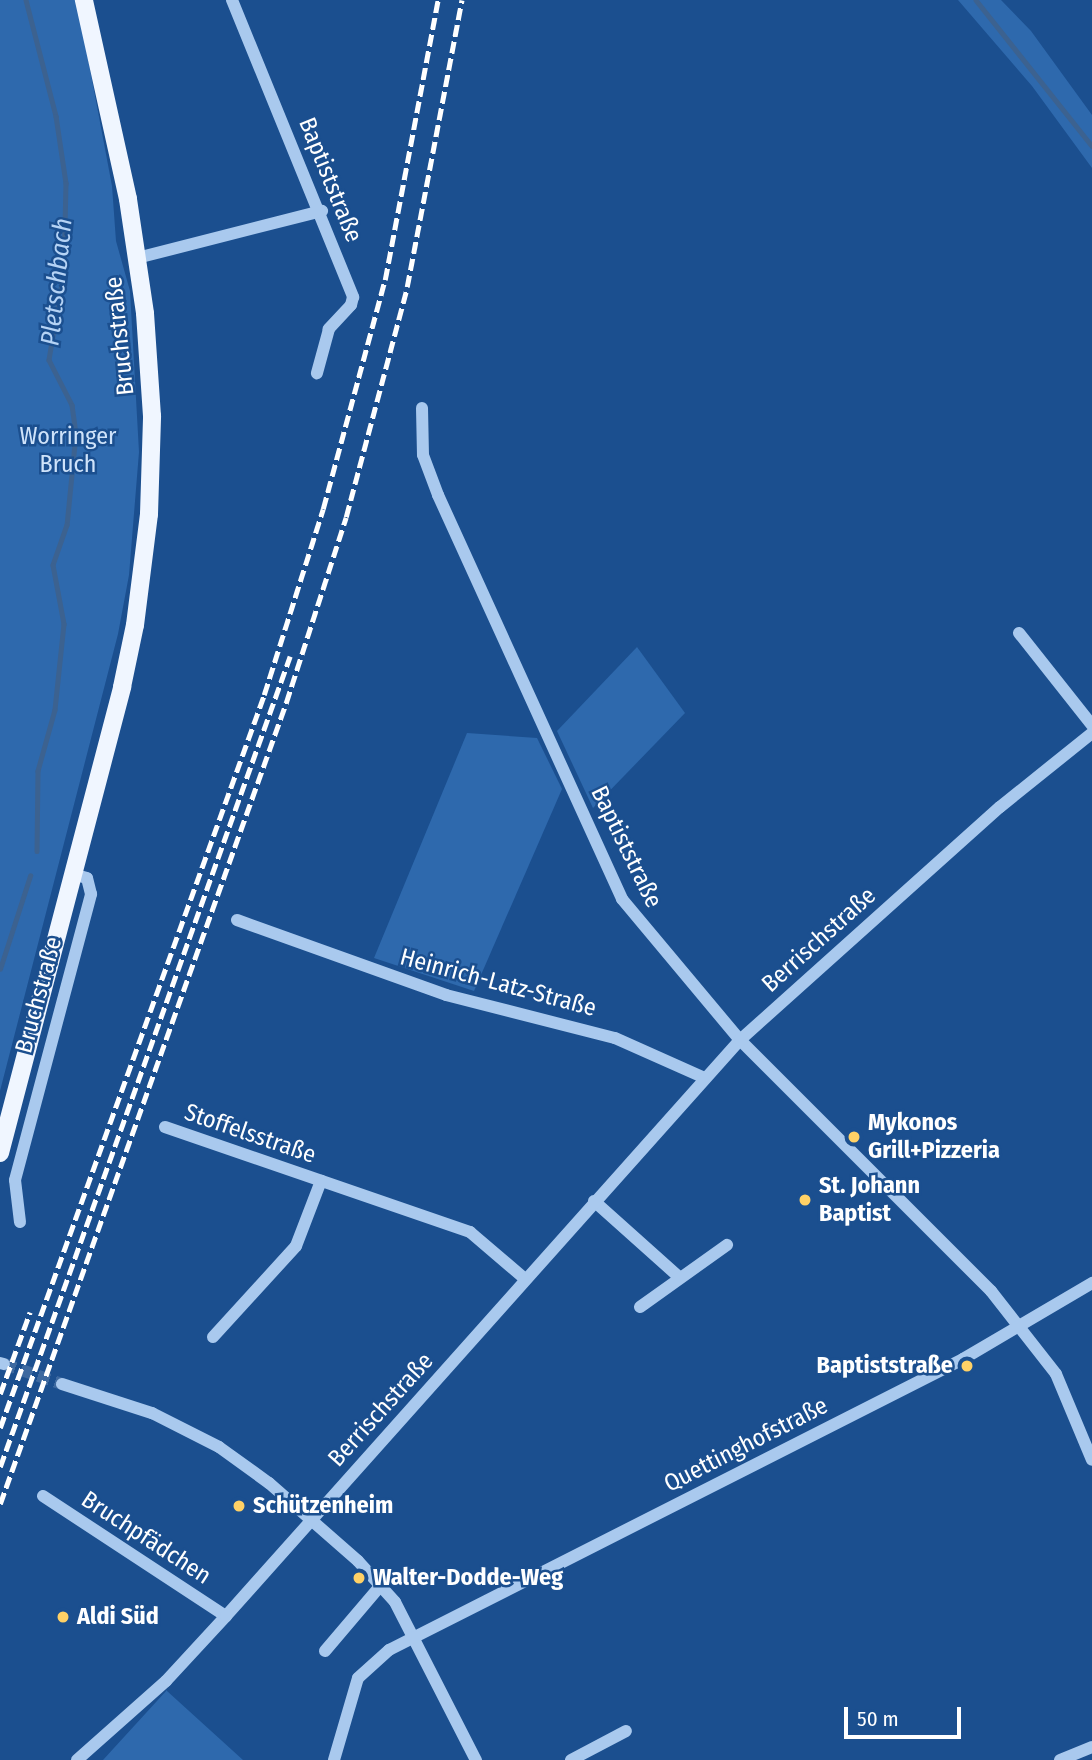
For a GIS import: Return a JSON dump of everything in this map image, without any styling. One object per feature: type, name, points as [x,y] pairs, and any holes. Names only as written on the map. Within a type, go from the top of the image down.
[{"type":"main road","name":"Bruchstraße","points":[[0,1153],[122,687],[144,562],[152,416],[137,258],[84,0]]},
{"type":"street","name":"Baptiststraße","points":[[232,0],[321,211],[353,297],[329,329],[317,373]]},
{"type":"street","points":[[137,258],[321,211]]},
{"type":"street","name":"Baptiststraße","points":[[422,408],[423,455],[438,495],[622,899],[740,1040],[835,1139],[958,1255],[1021,1327],[1056,1374],[1092,1460]]},
{"type":"street","points":[[1019,633],[1092,725]]},
{"type":"street","name":"Berrischstraße","points":[[76,1760],[166,1681],[226,1616],[740,1040],[1007,801],[1092,733]]},
{"type":"street","name":"Bruchstraße","points":[[20,1222],[16,1180],[91,894],[87,878],[72,874]]},
{"type":"street","name":"Heinrich-Latz-Straße","points":[[237,920],[446,995],[615,1038],[705,1079]]},
{"type":"street","name":"Stoffelsstraße","points":[[165,1127],[470,1232],[525,1279]]},
{"type":"street","name":"Stoffelsstraße","points":[[213,1337],[296,1246],[321,1181]]},
{"type":"street","points":[[594,1201],[679,1278]]},
{"type":"street","points":[[640,1307],[727,1245]]},
{"type":"street","name":"Quettinghofstraße","points":[[334,1760],[358,1678],[371,1663],[414,1637],[1021,1327],[1092,1283]]},
{"type":"street","points":[[62,1384],[183,1427],[269,1483],[312,1520],[382,1584],[414,1637],[476,1760]]},
{"type":"street","name":"Bruchpfädchen","points":[[43,1496],[226,1616]]},
{"type":"street","points":[[325,1651],[382,1584]]},
{"type":"street","points":[[571,1760],[626,1731]]},
{"type":"street","points":[[1060,1760],[1092,1747]]},
{"type":"green space","name":"Worringer Bruch","points":[[0,0],[77,0],[112,186],[116,241],[130,291],[139,452],[129,575],[118,634],[0,1091]]},
{"type":"green space","points":[[958,0],[1001,0],[1031,31],[1092,115],[1092,168],[1032,86]]},
{"type":"green space","points":[[637,647],[685,713],[593,808],[557,731]]},
{"type":"green space","points":[[467,733],[537,738],[562,789],[474,991],[374,958]]},
{"type":"green space","points":[[167,1691],[243,1760],[103,1760]]},
{"type":"waterway","name":"Pletschbach","points":[[26,0],[56,116],[66,183],[64,272],[49,360],[72,405],[76,434],[67,525],[53,565],[64,624],[55,710],[38,771],[37,851]]},
{"type":"waterway","name":"Pletschbach","points":[[976,0],[1092,146]]},
{"type":"waterway","name":"Pletschbach","points":[[0,969],[30,876]]},
{"type":"tunnel","points":[[4,1364],[62,1384]]},
{"type":"railway","points":[[0,1428],[264,695],[323,509],[385,280],[438,0]]},
{"type":"railway","points":[[0,1504],[286,703],[346,517],[407,287],[462,0]]},
{"type":"railway","points":[[0,1467],[290,656]]},
{"type":"railway","points":[[0,1394],[30,1312]]},
{"type":"place","name":"Mykonos Grill+Pizzeria","points":[[854,1137]]},
{"type":"place","name":"St. Johann Baptist","points":[[805,1200]]},
{"type":"place","name":"Baptiststraße","points":[[967,1366]]},
{"type":"place","name":"Schützenheim","points":[[239,1506]]},
{"type":"place","name":"Walter-Dodde-Weg","points":[[359,1578]]},
{"type":"place","name":"Aldi Süd","points":[[63,1617]]}]
